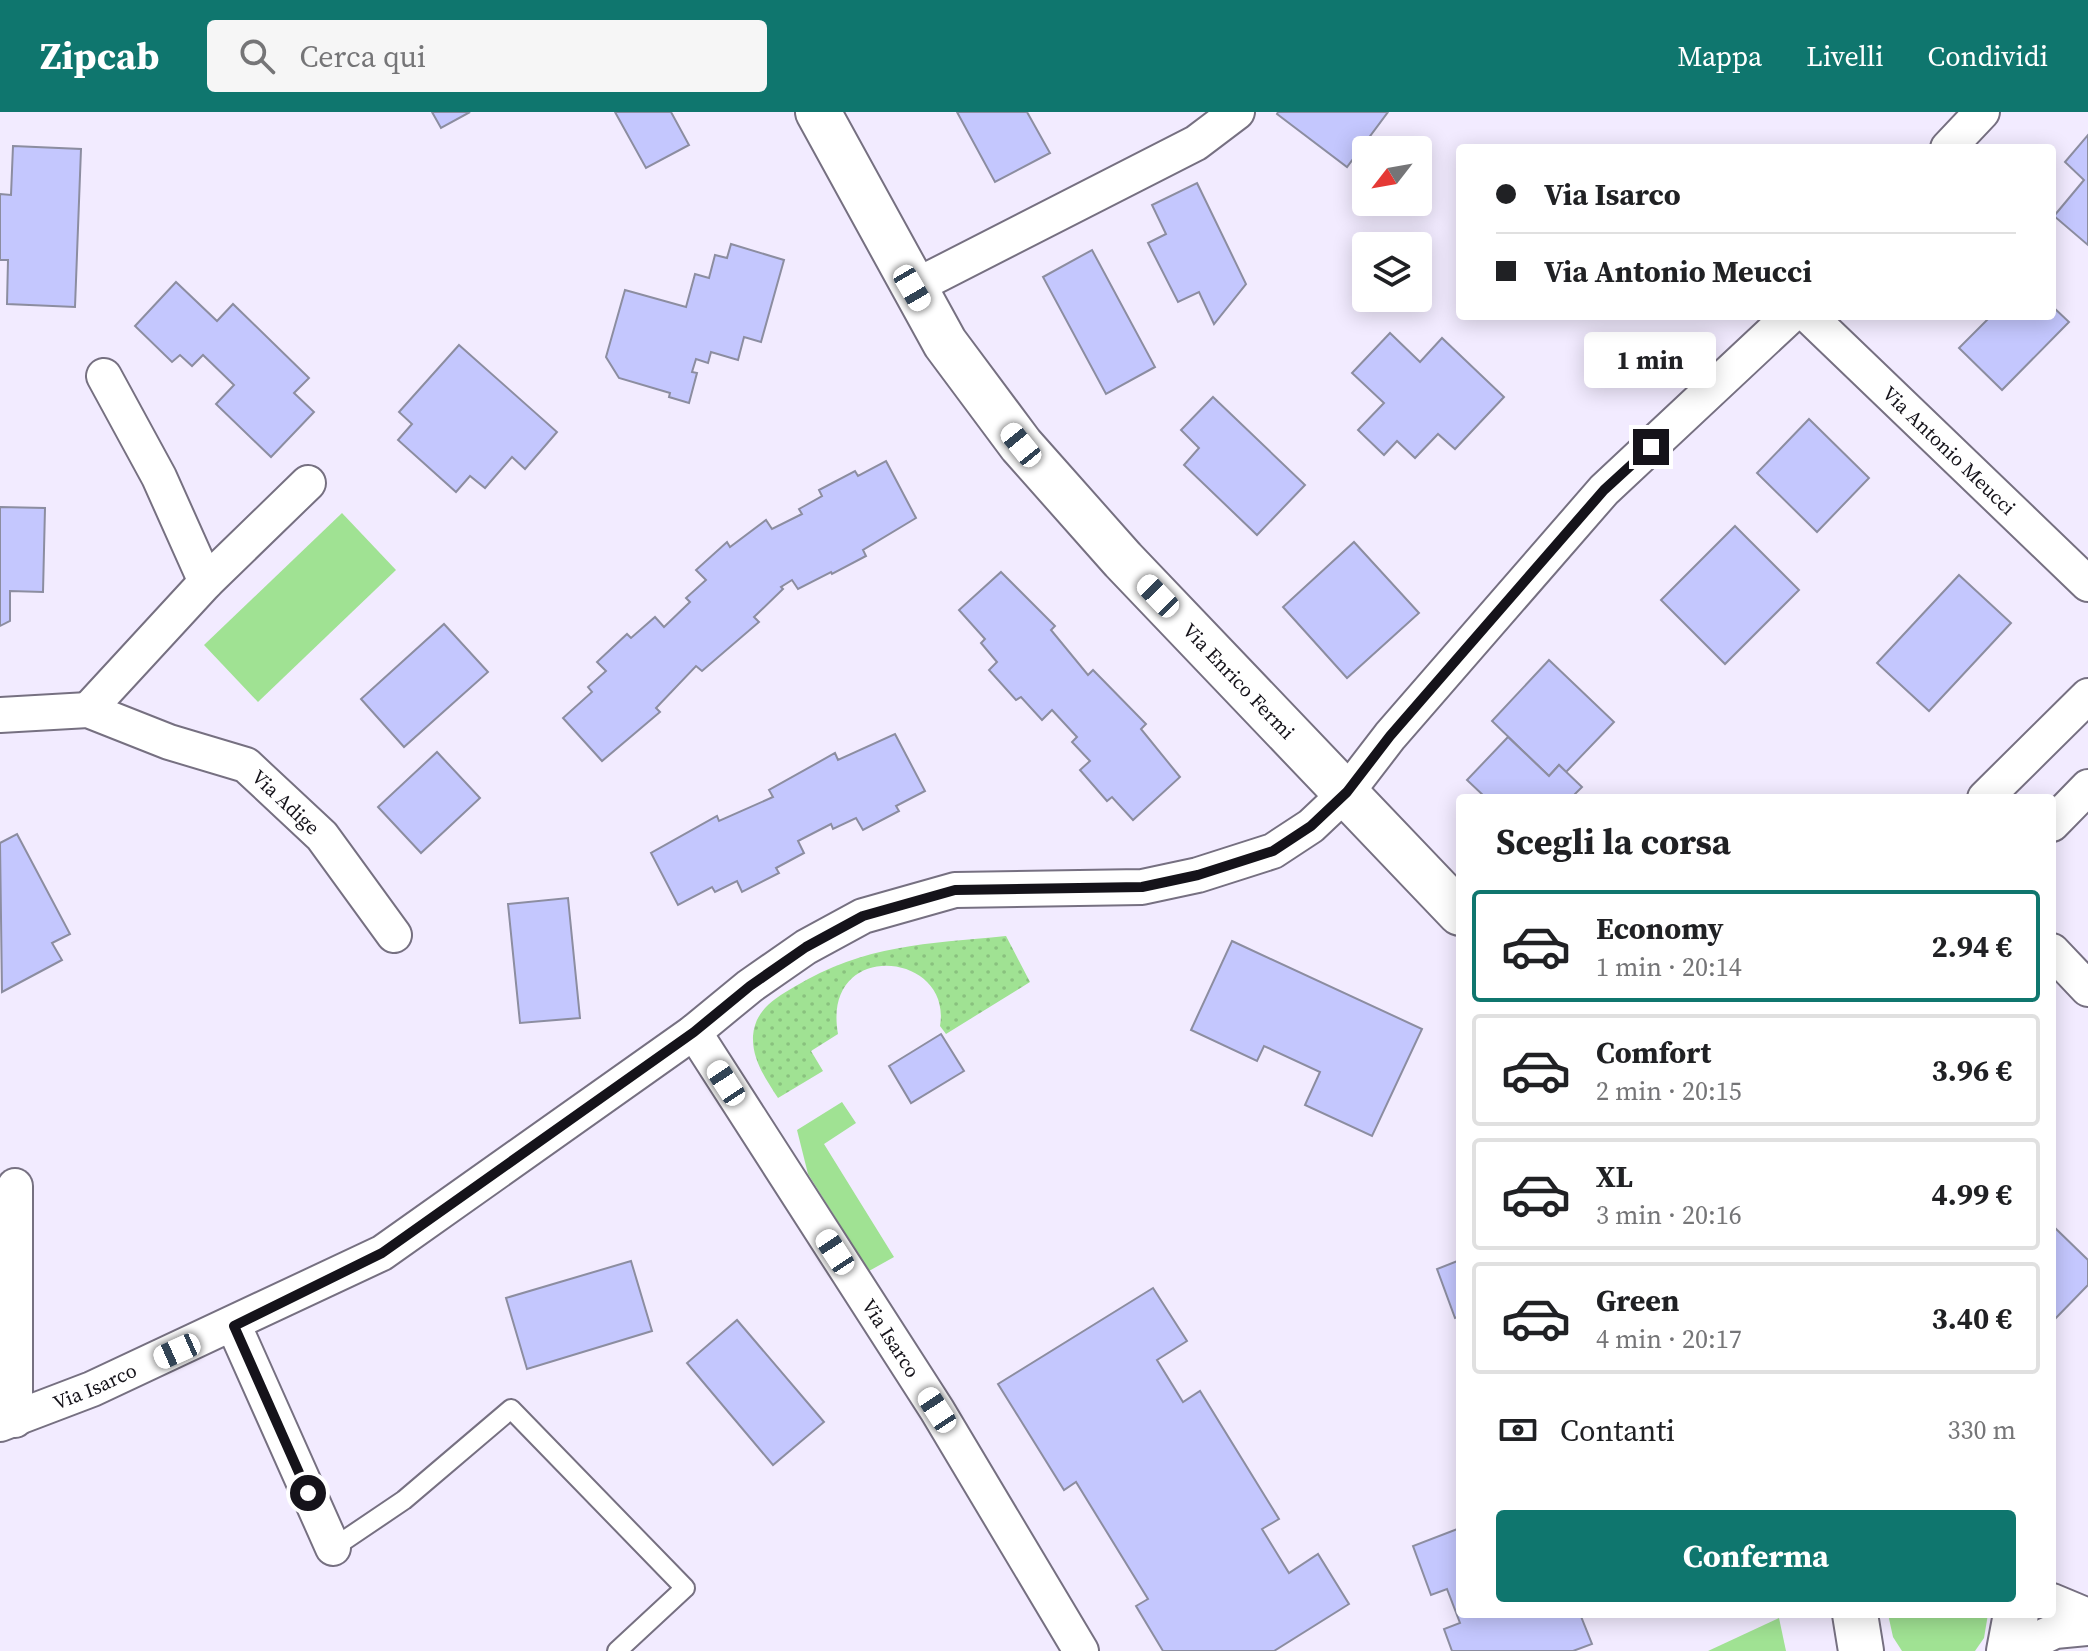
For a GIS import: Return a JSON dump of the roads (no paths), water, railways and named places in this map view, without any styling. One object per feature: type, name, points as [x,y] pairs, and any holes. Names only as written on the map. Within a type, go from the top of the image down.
[{"type":"street","name":"Via Enrico Fermi","points":[[818,112],[912,288],[976,388],[1057,487],[1456,909]]},
{"type":"street","points":[[912,288],[1196,143],[1237,112]]},
{"type":"street","points":[[1952,144],[1982,112]]},
{"type":"street","points":[[1347,792],[1390,736],[1604,490],[1786,320]]},
{"type":"street","name":"Via Antonio Meucci","points":[[1813,320],[2088,584]]},
{"type":"street","points":[[104,376],[159,477],[206,582]]},
{"type":"street","points":[[88,710],[206,582],[308,483]]},
{"type":"street","points":[[1989,794],[2088,696]]},
{"type":"street","name":"Via Adige","points":[[0,715],[88,710],[169,742],[246,765],[322,836],[394,935]]},
{"type":"street","points":[[2056,820],[2088,787]]},
{"type":"street","name":"Via Isarco","points":[[7,1422],[234,1326],[382,1253],[694,1032],[795,955],[863,916],[955,890],[1142,887],[1198,875],[1273,851],[1311,826],[1347,792]]},
{"type":"street","points":[[2056,955],[2088,989]]},
{"type":"street","name":"Via Isarco","points":[[694,1032],[937,1410],[1081,1651]]},
{"type":"street","points":[[7,1422],[15,1186]]},
{"type":"street","points":[[234,1326],[333,1548]]},
{"type":"street","points":[[2056,1603],[2088,1616]]},
{"type":"street","points":[[2011,1651],[2015,1618]]},
{"type":"street","points":[[2011,1651],[2055,1631],[2088,1628]]},
{"type":"lane","points":[[333,1548],[404,1500],[511,1409],[685,1588],[617,1651]]}]
